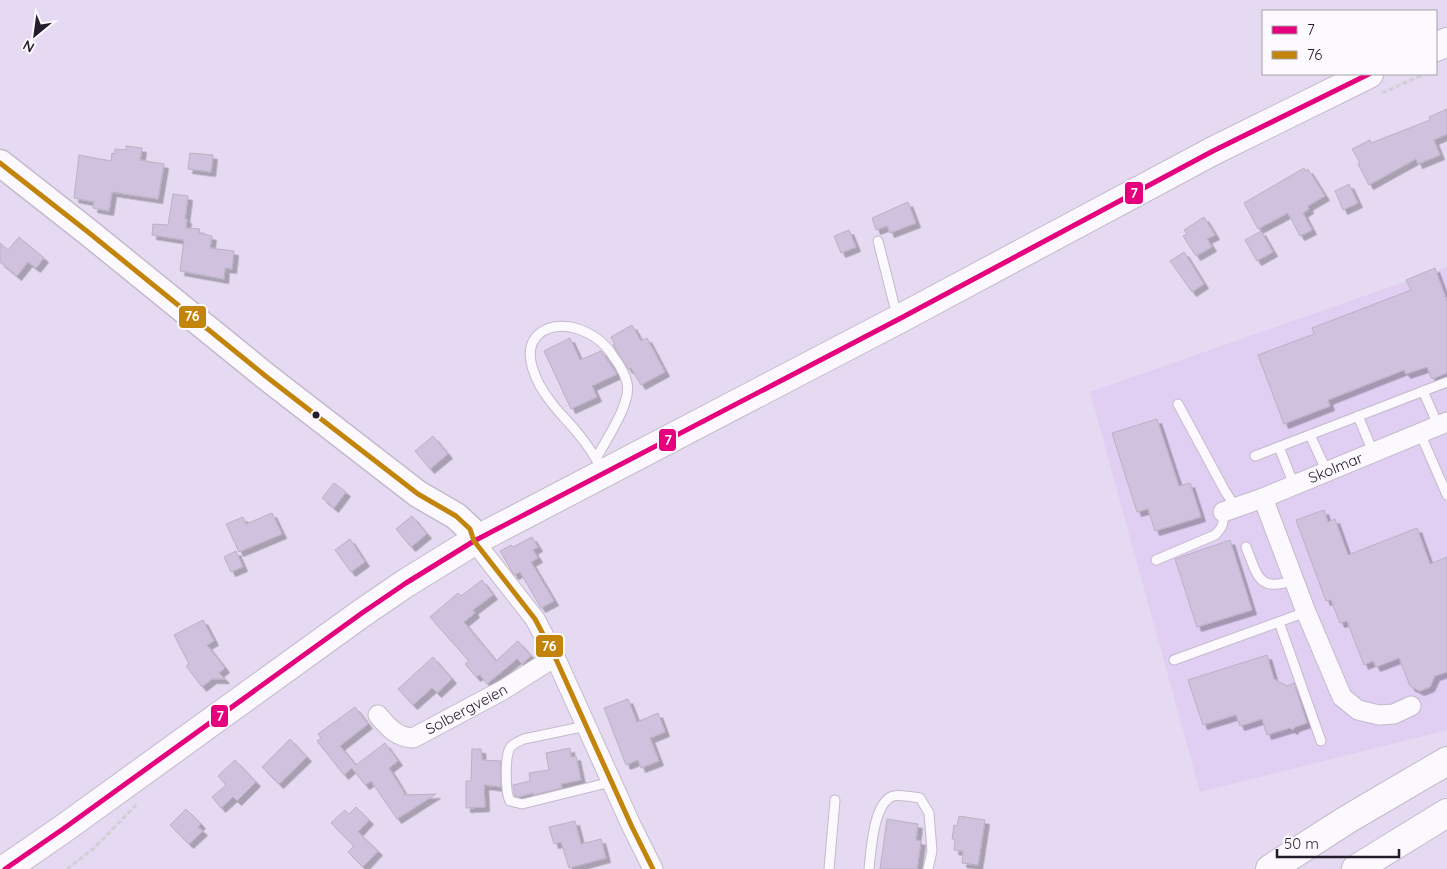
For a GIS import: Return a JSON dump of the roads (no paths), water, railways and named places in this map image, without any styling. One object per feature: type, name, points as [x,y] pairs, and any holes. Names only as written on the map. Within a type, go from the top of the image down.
[{"type":"main road","points":[[4,869],[406,583],[600,466],[901,318],[1213,151],[1373,84]]},
{"type":"main road","points":[[0,163],[263,374],[418,494],[458,538],[474,541]]},
{"type":"main road","points":[[1270,869],[1447,761]]},
{"type":"main road","points":[[1356,869],[1447,813]]},
{"type":"street","name":"Skolmar","points":[[1230,510],[1443,423]]},
{"type":"street","points":[[1263,498],[1306,612],[1342,697],[1358,710],[1379,716],[1394,714],[1411,706]]},
{"type":"street","points":[[474,541],[534,619],[555,657],[611,782],[653,869]]},
{"type":"street","name":"Solbergveien","points":[[378,715],[398,735],[404,738],[412,738],[503,690],[555,657]]},
{"type":"lane","points":[[878,241],[894,304],[901,318]]},
{"type":"lane","points":[[564,326],[582,330],[595,337],[610,352],[627,384],[622,413],[600,466],[575,430],[551,403],[537,379],[529,350],[535,337],[547,328],[564,326]]},
{"type":"lane","points":[[1255,456],[1447,382]]},
{"type":"lane","points":[[1423,391],[1443,423]]},
{"type":"lane","points":[[1156,560],[1215,535],[1222,528],[1230,510],[1225,491],[1178,404]]},
{"type":"lane","points":[[1358,416],[1373,452]]},
{"type":"lane","points":[[1420,433],[1447,495]]},
{"type":"lane","points":[[1310,435],[1326,472]]},
{"type":"lane","points":[[1279,447],[1294,485]]},
{"type":"lane","points":[[1246,547],[1259,578],[1265,584],[1280,585],[1294,580]]},
{"type":"lane","points":[[1174,660],[1306,612]]},
{"type":"lane","points":[[1279,622],[1321,741]]},
{"type":"lane","points":[[586,726],[524,739],[515,743],[510,748],[508,754],[507,796],[510,801],[522,804],[611,782]]},
{"type":"lane","points":[[869,869],[877,816],[884,802],[892,796],[906,796],[920,798],[929,813],[932,851],[928,869]]},
{"type":"lane","points":[[829,869],[835,800]]}]
